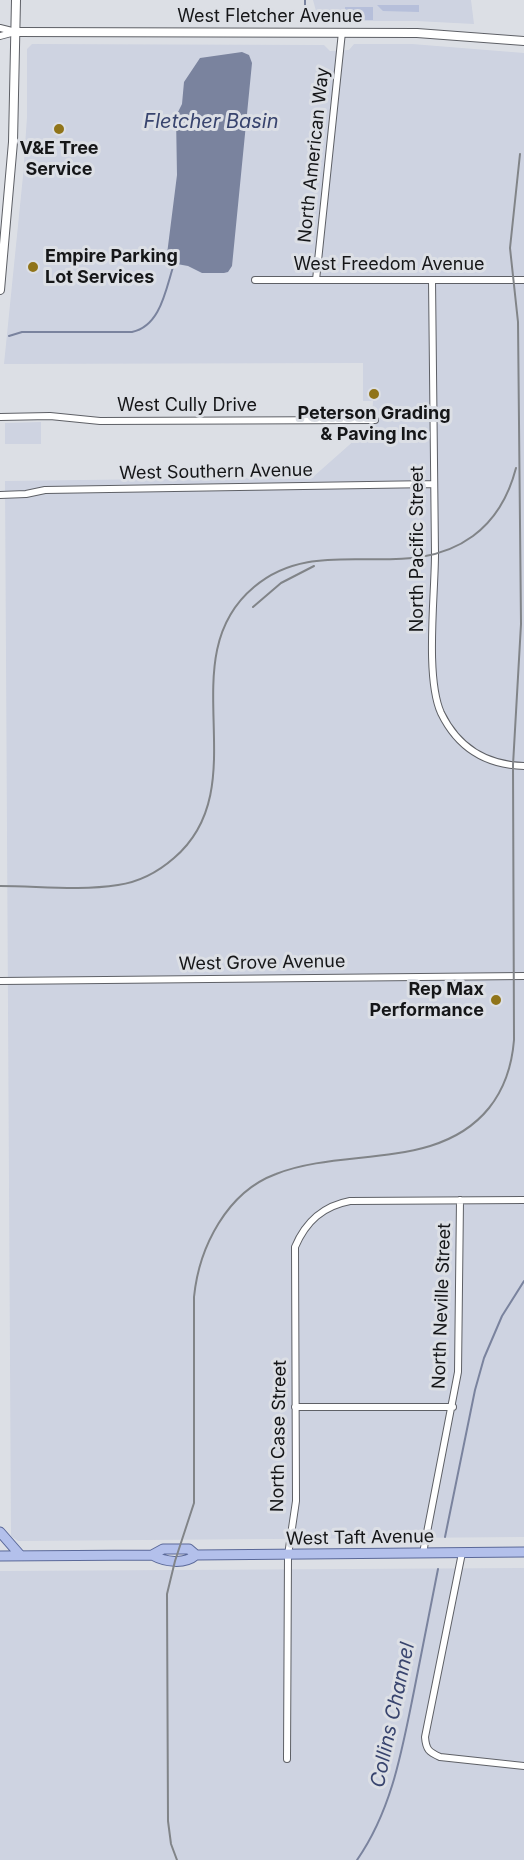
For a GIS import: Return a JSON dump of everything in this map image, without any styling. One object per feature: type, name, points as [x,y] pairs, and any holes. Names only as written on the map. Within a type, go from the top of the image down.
[{"type":"main road","points":[[0,290],[13,142],[16,0]]},
{"type":"main road","points":[[0,1532],[21,1556]]},
{"type":"main road","name":"West Taft Avenue","points":[[0,1556],[152,1555],[163,1549],[189,1549],[196,1556],[524,1552]]},
{"type":"street","points":[[0,28],[16,32]]},
{"type":"street","points":[[0,36],[16,32]]},
{"type":"street","name":"West Fletcher Avenue","points":[[16,32],[437,33],[524,41]]},
{"type":"street","name":"North American Way","points":[[316,280],[342,33]]},
{"type":"street","name":"West Freedom Avenue","points":[[255,280],[524,280]]},
{"type":"street","name":"North Pacific Street","points":[[432,280],[435,555],[433,662],[435,688],[440,711],[462,744],[490,762],[524,766]]},
{"type":"street","name":"West Cully Drive","points":[[0,417],[50,416],[100,422],[375,420]]},
{"type":"street","name":"West Southern Avenue","points":[[0,495],[27,494],[45,490],[434,484]]},
{"type":"street","name":"West Grove Avenue","points":[[0,981],[524,975]]},
{"type":"street","name":"North Case Street","points":[[287,1759],[288,1555],[296,1501],[295,1247],[301,1232],[310,1220],[336,1203],[384,1199],[460,1200]]},
{"type":"street","points":[[460,1200],[524,1200]]},
{"type":"street","name":"North Neville Street","points":[[423,1553],[458,1372],[460,1200]]},
{"type":"street","points":[[295,1407],[453,1407]]},
{"type":"street","points":[[462,1553],[425,1737],[425,1747],[429,1752],[440,1757],[524,1766]]},
{"type":"shaded area","points":[[313,0],[471,0],[474,24],[416,21],[323,21],[322,11],[316,11]]},
{"type":"shaded area","points":[[377,5],[419,5],[419,12],[383,11]]},
{"type":"shaded area","points":[[345,7],[373,7],[373,20],[334,20],[334,17],[345,17]]},
{"type":"shaded area","points":[[32,44],[324,45],[330,51],[349,50],[354,44],[412,44],[524,53],[524,1537],[18,1541],[11,1536],[5,481],[313,477],[383,415],[372,415],[373,401],[363,401],[363,363],[4,364],[23,176],[27,117],[27,49]]},
{"type":"shaded area","points":[[41,422],[41,444],[5,444],[5,423]]},
{"type":"shaded area","points":[[524,1568],[524,1860],[0,1860],[0,1571]]},
{"type":"water","name":"Fletcher Basin","points":[[242,52],[249,55],[252,63],[232,266],[228,272],[224,273],[202,273],[188,266],[166,262],[177,175],[176,116],[182,104],[184,82],[200,58]]},
{"type":"waterway","points":[[305,0],[305,18]]},
{"type":"waterway","points":[[9,336],[22,332],[132,332],[142,328],[150,322],[161,304],[175,261]]},
{"type":"waterway","name":"Collins Channel","points":[[445,1537],[475,1390],[484,1358],[502,1316],[524,1281]]},
{"type":"waterway","name":"Collins Channel","points":[[357,1860],[379,1821],[394,1779],[438,1569]]},
{"type":"railway","points":[[177,1860],[171,1844],[168,1821],[167,1594],[194,1503],[194,1297],[202,1259],[209,1241],[230,1208],[243,1194],[259,1182],[276,1174],[331,1161],[417,1149],[444,1141],[468,1128],[495,1100],[507,1076],[512,1058],[514,1040],[513,765],[521,624],[518,322],[510,248],[520,154]]},
{"type":"railway","points":[[0,886],[74,888],[126,884],[141,879],[168,863],[198,828],[210,795],[214,759],[213,685],[217,649],[229,616],[254,587],[279,571],[306,562],[419,557],[447,550],[473,536],[495,514],[510,488],[516,468]]},
{"type":"railway","points":[[253,607],[281,583],[314,566]]},
{"type":"place","name":"V&E Tree Service","points":[[59,129]]},
{"type":"place","name":"Empire Parking Lot Services","points":[[33,267]]},
{"type":"place","name":"Peterson Grading & Paving Inc","points":[[374,394]]},
{"type":"place","name":"Rep Max Performance","points":[[496,1000]]}]
